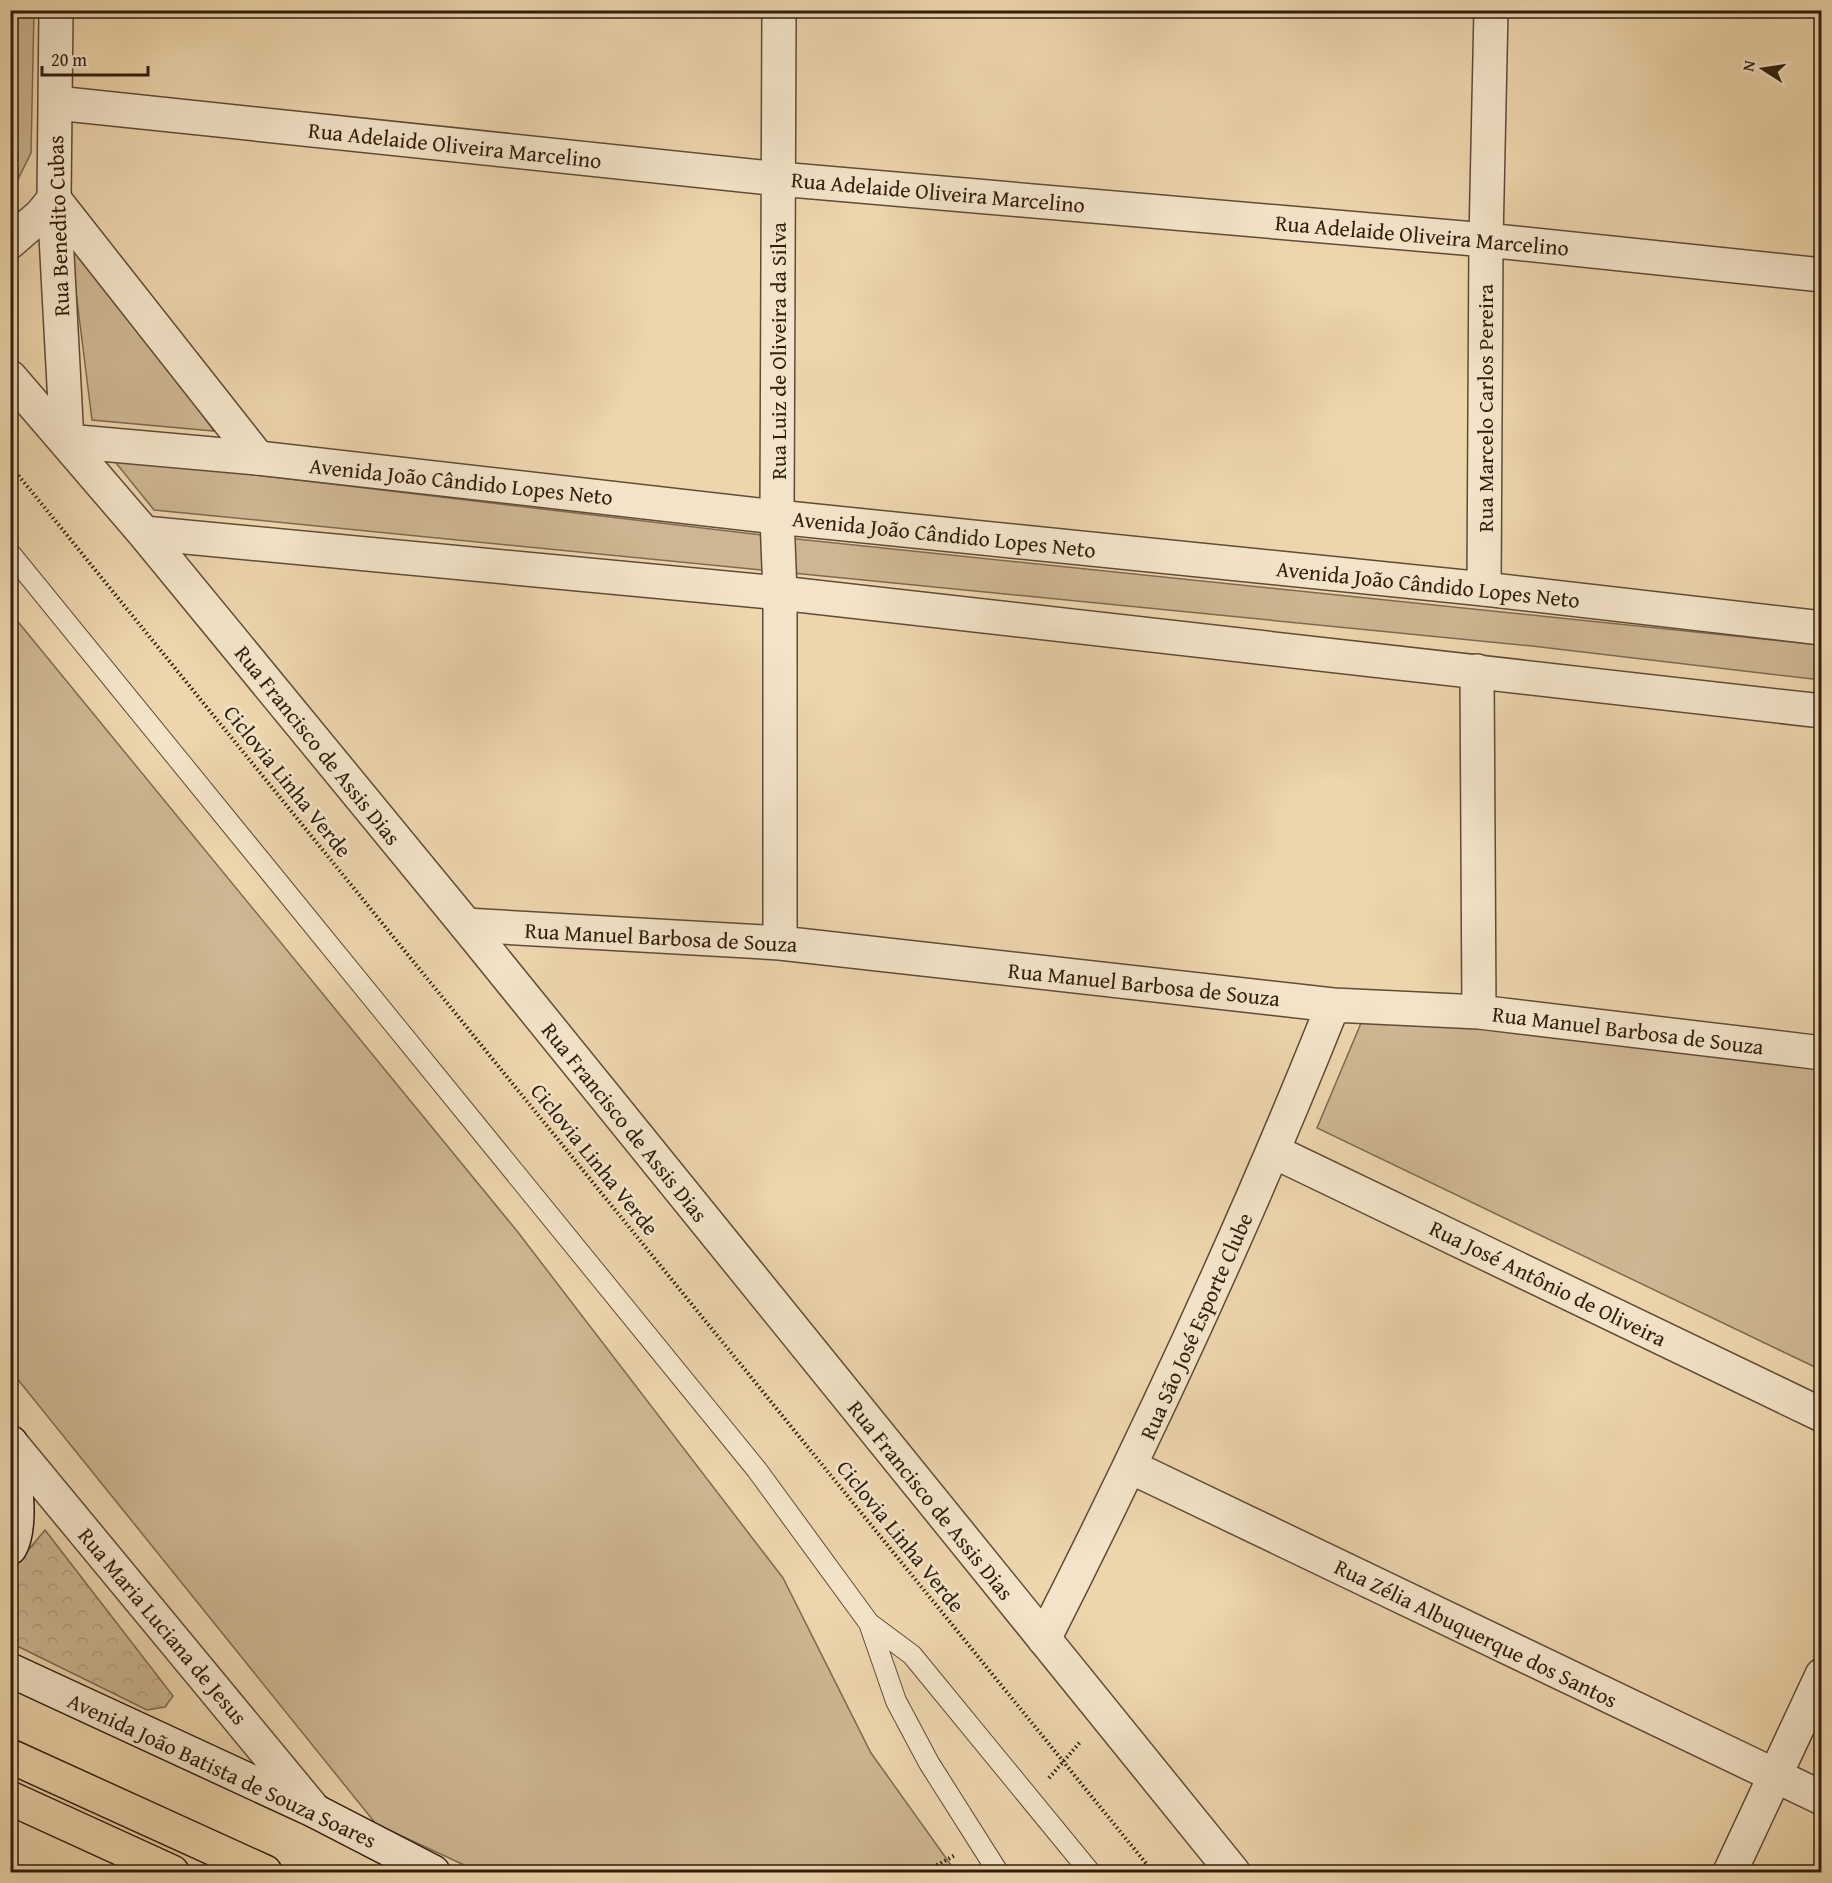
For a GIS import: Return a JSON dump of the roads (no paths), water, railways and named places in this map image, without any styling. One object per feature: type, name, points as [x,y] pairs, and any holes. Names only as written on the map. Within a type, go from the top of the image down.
[{"type":"main road","points":[[10,1756],[265,1872]]},
{"type":"main road","points":[[10,1798],[172,1872]]},
{"type":"street","name":"Rua Benedito Cubas","points":[[56,10],[54,199],[67,441]]},
{"type":"street","name":"Rua Luiz de Oliveira da Silva","points":[[779,10],[777,517],[780,593],[780,943]]},
{"type":"street","name":"Rua Marcelo Carlos Pereira","points":[[1484,589],[1486,240],[1491,10]]},
{"type":"street","name":"Rua Adelaide Oliveira Marcelino","points":[[56,103],[779,179],[1486,240],[1821,274]]},
{"type":"street","points":[[10,242],[41,215],[54,199],[258,458]]},
{"type":"street","name":"Rua Francisco de Assis Dias","points":[[10,377],[144,533],[466,925],[1233,1872]]},
{"type":"street","name":"Avenida João Cândido Lopes Neto","points":[[67,441],[258,458],[777,517],[1484,589],[1821,628]]},
{"type":"street","points":[[144,533],[780,593],[1821,711]]},
{"type":"street","points":[[1477,671],[1479,1012]]},
{"type":"street","name":"Rua Manuel Barbosa de Souza","points":[[466,925],[780,943],[1333,1005],[1479,1012],[1821,1053]]},
{"type":"street","name":"Rua São José Esporte Clube","points":[[1044,1640],[1131,1467],[1275,1152],[1333,1005]]},
{"type":"street","name":"Rua José Antônio de Oliveira","points":[[1275,1152],[1821,1415]]},
{"type":"street","points":[[10,1548],[14,1542],[17,1507],[11,1443]]},
{"type":"street","name":"Rua Maria Luciana de Jesus","points":[[11,1443],[315,1810]]},
{"type":"street","name":"Rua Zélia Albuquerque dos Santos","points":[[1131,1467],[1821,1798]]},
{"type":"street","name":"Avenida João Batista de Souza Soares","points":[[10,1670],[315,1810],[433,1872]]},
{"type":"street","points":[[1730,1872],[1821,1674]]},
{"type":"lane","points":[[10,553],[757,1470],[869,1623],[896,1701],[929,1763],[998,1872]]},
{"type":"lane","points":[[869,1623],[912,1655],[1090,1872]]}]
